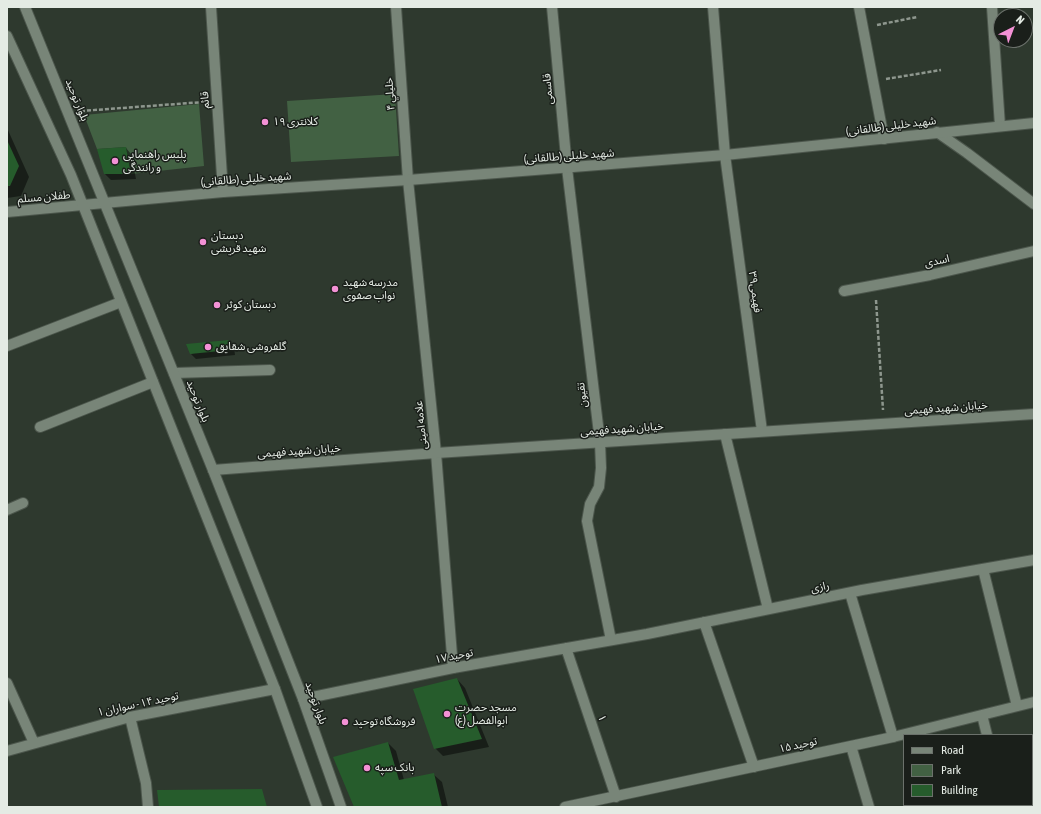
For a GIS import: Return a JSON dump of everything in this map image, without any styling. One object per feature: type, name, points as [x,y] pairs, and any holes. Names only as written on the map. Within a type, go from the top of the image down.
[{"type":"street","name":"بلوار توحید","points":[[25,7],[69,112],[213,470],[303,699],[341,807]]},
{"type":"street","name":"قائم","points":[[211,7],[223,192]]},
{"type":"street","name":"خليلي ۴","points":[[396,7],[408,180]]},
{"type":"street","name":"قاسمی","points":[[552,7],[567,168]]},
{"type":"street","name":"فهیمی۳۹","points":[[713,7],[725,155],[762,431]]},
{"type":"street","points":[[859,7],[884,139]]},
{"type":"street","points":[[992,7],[1000,126]]},
{"type":"street","points":[[7,36],[83,206],[275,689],[317,807]]},
{"type":"street","name":"شهید خلیلی (طالقانی)","points":[[83,206],[105,202],[223,192],[408,180],[725,155],[1034,122]]},
{"type":"street","points":[[937,132],[1034,204]]},
{"type":"street","name":"تقیون","points":[[567,168],[600,442],[601,468],[599,487],[590,504],[587,521],[612,640]]},
{"type":"street","name":"علامه امینی","points":[[408,180],[436,452],[453,668]]},
{"type":"street","name":"طفلان مسلم","points":[[7,212],[83,206]]},
{"type":"street","name":"اسدی","points":[[844,291],[930,275],[1034,251]]},
{"type":"street","points":[[7,346],[121,302]]},
{"type":"street","points":[[174,373],[270,370]]},
{"type":"street","points":[[40,428],[153,382]]},
{"type":"street","name":"خیابان شهید فهیمی","points":[[213,470],[436,452],[1034,414]]},
{"type":"street","points":[[725,434],[768,609]]},
{"type":"street","points":[[7,510],[23,503]]},
{"type":"street","name":"رازی","points":[[612,640],[850,593],[1034,560]]},
{"type":"street","points":[[984,569],[1017,706]]},
{"type":"street","points":[[850,593],[893,737]]},
{"type":"street","points":[[704,622],[754,767]]},
{"type":"street","name":"توحید ۱۷","points":[[303,699],[453,668],[612,640]]},
{"type":"street","name":"۱","points":[[566,648],[616,797]]},
{"type":"street","points":[[7,683],[34,743]]},
{"type":"street","name":"توحید ۱۴ - سواران ۱","points":[[7,751],[130,716],[275,689]]},
{"type":"street","name":"توحید ۱۵","points":[[905,734],[1034,702]]},
{"type":"street","points":[[982,715],[987,734]]},
{"type":"street","points":[[130,716],[146,783],[148,807]]},
{"type":"street","name":"توحید ۱۵","points":[[565,807],[903,735]]},
{"type":"street","points":[[851,746],[869,807]]},
{"type":"path","points":[[863,28],[917,17]]},
{"type":"path","points":[[873,82],[941,70]]},
{"type":"path","points":[[69,112],[217,100]]},
{"type":"path","points":[[875,285],[884,424]]},
{"type":"green space","points":[[395,94],[399,156],[291,162],[287,101]]},
{"type":"green space","points":[[199,104],[204,166],[131,174],[126,147],[97,149],[84,115]]},
{"type":"building","points":[[7,140],[19,166],[10,186],[7,186]]},
{"type":"building","name":"پلیس راهنمایی و رانندگی","points":[[126,147],[131,174],[104,174],[97,149]]},
{"type":"building","name":"گلفروشی شقایق","points":[[229,340],[230,350],[190,354],[186,344]]},
{"type":"building","name":"مسجد حضرت ابوالفضل (ع)","points":[[457,678],[482,739],[434,749],[413,689]]},
{"type":"building","points":[[388,742],[399,780],[434,773],[442,807],[354,807],[333,757]]},
{"type":"building","points":[[262,789],[267,807],[159,807],[157,790]]},
{"type":"place","name":"کلانتری ۱۹","points":[[265,122]]},
{"type":"place","name":"پلیس راهنمایی و رانندگی","points":[[115,161]]},
{"type":"place","name":"دبستان شهید قریشی","points":[[203,242]]},
{"type":"place","name":"مدرسه شهید نواب صفوی","points":[[335,289]]},
{"type":"place","name":"دبستان کوثر","points":[[217,305]]},
{"type":"place","name":"گلفروشی شقایق","points":[[208,347]]},
{"type":"place","name":"مسجد حضرت ابوالفضل (ع)","points":[[447,714]]},
{"type":"place","name":"فروشگاه توحید","points":[[345,722]]},
{"type":"place","name":"بانک سپه","points":[[367,768]]}]
